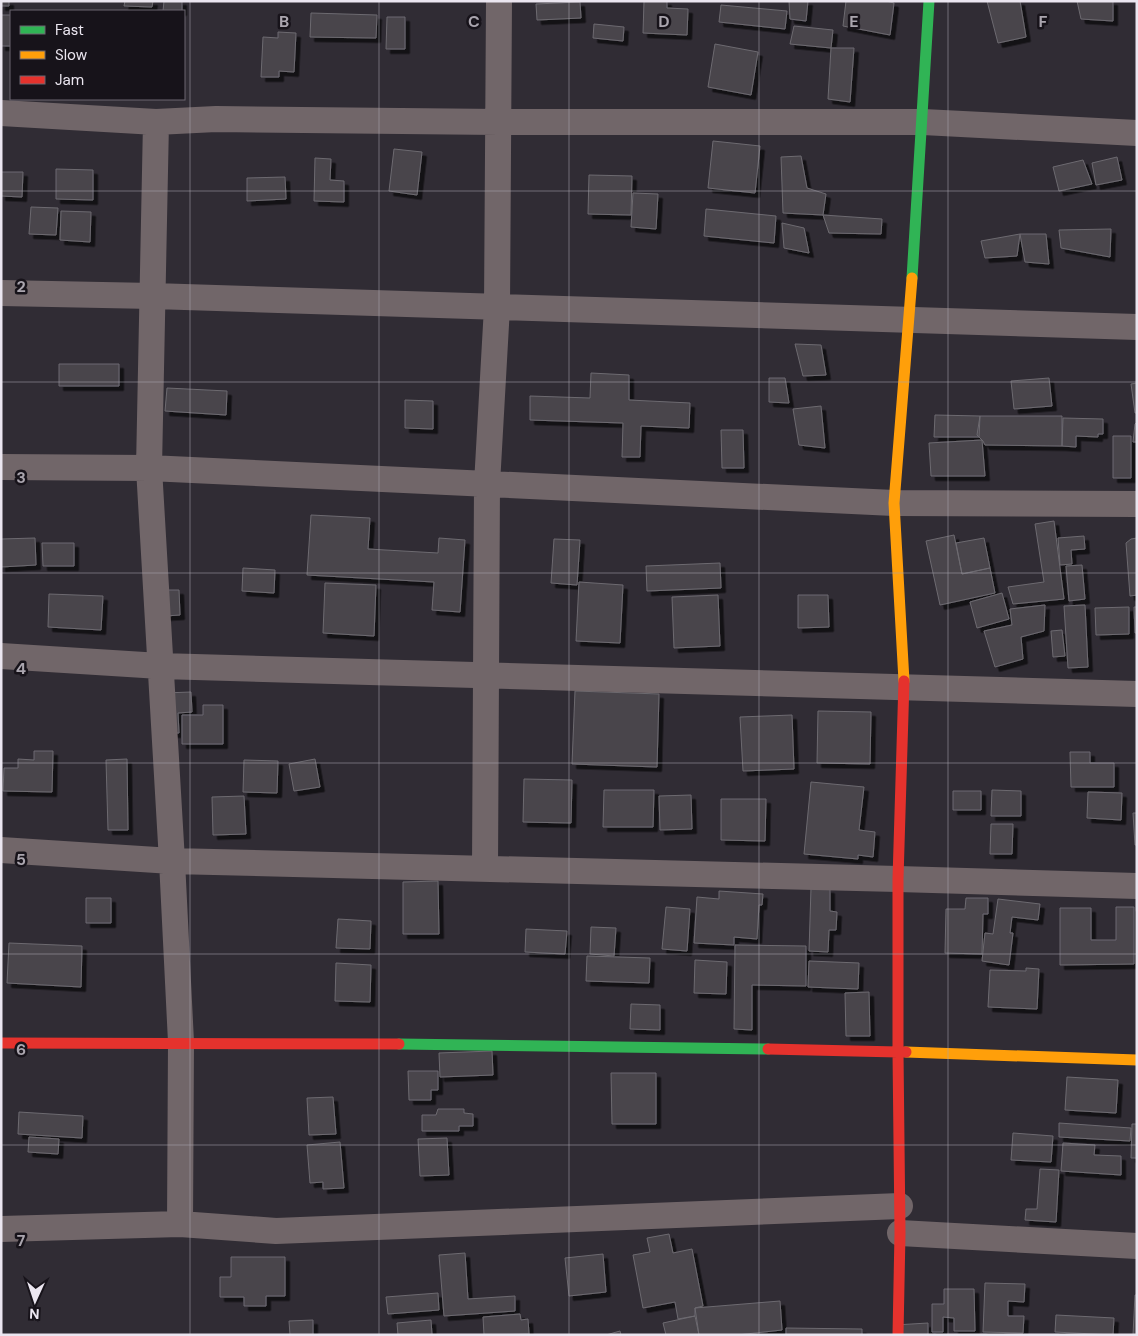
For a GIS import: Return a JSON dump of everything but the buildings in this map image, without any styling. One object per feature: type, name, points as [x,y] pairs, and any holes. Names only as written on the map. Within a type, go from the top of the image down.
[{"type":"street","points":[[485,869],[487,484],[497,306],[499,1]]},
{"type":"street","points":[[898,1335],[900,1206],[898,879],[904,688],[894,503],[910,320],[929,1]]},
{"type":"street","points":[[1,113],[156,122],[216,119],[499,122],[923,122],[1137,133]]},
{"type":"street","points":[[156,122],[149,468],[181,1042],[180,1224]]},
{"type":"street","points":[[1,293],[497,306],[1137,327]]},
{"type":"street","points":[[1,467],[149,468],[894,503],[1137,504]]},
{"type":"street","points":[[1,656],[160,666],[1137,694]]},
{"type":"street","points":[[1,850],[172,861],[1137,886]]},
{"type":"street","points":[[1,1043],[492,1044],[898,1052],[1137,1060]]},
{"type":"street","points":[[1,1229],[180,1224],[276,1232],[900,1206]]},
{"type":"street","points":[[900,1233],[1137,1246]]},
{"type":"traffic: fast","points":[[912,278],[929,1]]},
{"type":"traffic: fast","points":[[399,1044],[768,1049]]},
{"type":"traffic: slow","points":[[904,681],[894,503],[912,278]]},
{"type":"traffic: slow","points":[[906,1052],[1137,1060]]},
{"type":"traffic: jam","points":[[904,681],[898,879],[898,1052],[906,1052]]},
{"type":"traffic: jam","points":[[1,1043],[399,1044]]},
{"type":"traffic: jam","points":[[768,1049],[898,1052],[900,1233],[898,1335]]}]
